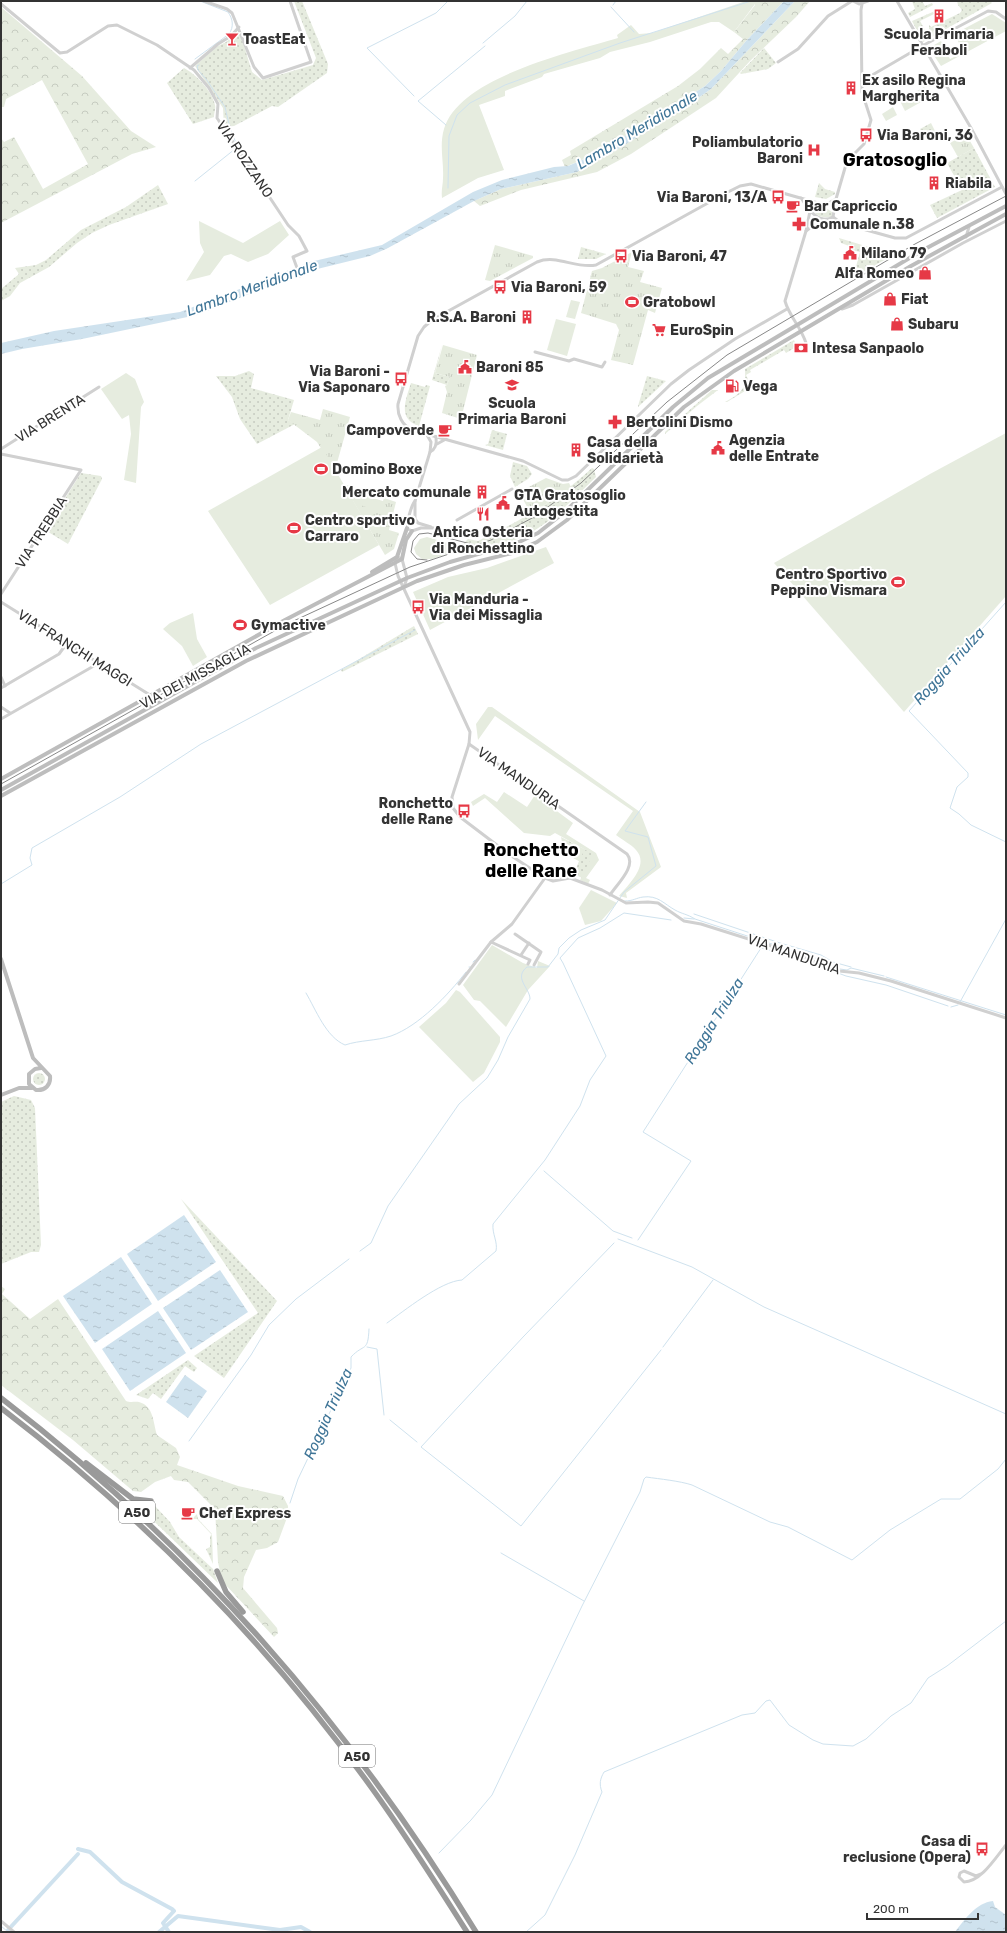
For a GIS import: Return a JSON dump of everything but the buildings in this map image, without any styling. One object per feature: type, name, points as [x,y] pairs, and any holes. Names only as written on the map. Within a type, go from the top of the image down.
[{"type":"highway","name":"A50","points":[[1,1398],[66,1450],[169,1543],[267,1644],[328,1718],[373,1776],[433,1863],[476,1932]]},
{"type":"highway","name":"A50","points":[[1,1408],[79,1471],[133,1518],[176,1560],[252,1640],[332,1735],[370,1786],[466,1932]]},
{"type":"highway","points":[[66,1450],[98,1471],[133,1499],[151,1501]]},
{"type":"highway","points":[[217,1571],[226,1592],[267,1644]]},
{"type":"main road","name":"VIA DEI MISSAGLIA","points":[[1,790],[251,651],[407,578],[450,562],[517,543],[538,533],[566,511],[673,407],[718,372],[923,250],[1006,206]]},
{"type":"main road","name":"VIA DEI MISSAGLIA","points":[[1,796],[219,674],[404,587],[464,565],[512,553],[547,536],[567,520],[684,407],[734,371],[911,266],[966,238],[1006,214]]},
{"type":"main road","points":[[368,576],[396,557],[407,528]]},
{"type":"main road","points":[[1,779],[299,613],[402,559],[406,540],[412,531]]},
{"type":"main road","points":[[1,958],[32,1058],[33,1070],[28,1080],[19,1088],[1,1095]]},
{"type":"main road","points":[[19,1088],[32,1088],[40,1090],[50,1084],[50,1076],[32,1058]]},
{"type":"main road","points":[[33,1070],[41,1068]]},
{"type":"main road","points":[[28,1080],[32,1088]]},
{"type":"street","points":[[204,1],[229,10],[238,26],[254,67],[262,78],[308,64],[311,60],[290,1]]},
{"type":"street","points":[[778,62],[798,49],[828,16],[853,1],[862,4],[868,1]]},
{"type":"street","points":[[897,1],[971,128],[1006,194]]},
{"type":"street","name":"VIA ROZZANO","points":[[1,4],[60,54],[67,52],[108,26],[118,25],[157,45],[190,68],[209,88],[218,104],[217,118],[288,224],[299,236],[307,251],[295,255],[294,260],[300,276]]},
{"type":"street","points":[[833,217],[836,199],[848,161],[864,144],[871,120],[871,115],[864,100],[862,81],[862,4]]},
{"type":"street","points":[[862,81],[922,46],[990,11],[996,12],[1006,19]]},
{"type":"street","points":[[190,68],[218,44],[231,36],[238,26]]},
{"type":"street","points":[[999,183],[1004,181]]},
{"type":"street","points":[[787,309],[736,339],[689,370],[571,479],[562,480],[523,461],[412,430],[406,426],[399,416],[398,409],[418,336],[424,327],[432,320],[540,261],[552,259],[586,266],[600,263],[740,186],[751,184],[819,203],[834,211]]},
{"type":"street","points":[[833,217],[841,224],[895,238],[906,238],[1002,187]]},
{"type":"street","points":[[802,198],[810,210],[822,219],[828,220],[833,217]]},
{"type":"street","points":[[825,205],[836,199]]},
{"type":"street","points":[[806,342],[802,330],[787,309],[785,301],[806,232],[811,206],[819,203]]},
{"type":"street","points":[[806,232],[822,219]]},
{"type":"street","name":"VIA DEI MISSAGLIA","points":[[966,238],[1006,221]]},
{"type":"street","points":[[966,238],[969,226]]},
{"type":"street","points":[[535,352],[569,361],[574,359],[602,367],[605,362]]},
{"type":"street","name":"VIA BRENTA","points":[[1,449],[99,387]]},
{"type":"street","points":[[414,500],[415,519],[418,523],[434,528],[417,529],[412,531],[407,528],[406,524],[409,520],[412,505],[430,452],[431,442],[427,434]]},
{"type":"street","points":[[431,442],[436,437]]},
{"type":"street","points":[[436,437],[437,444]]},
{"type":"street","points":[[430,452],[434,450],[437,444],[446,439]]},
{"type":"street","name":"VIA TREBBIA","points":[[1,454],[81,470],[1,594]]},
{"type":"street","points":[[457,520],[512,490]]},
{"type":"street","points":[[409,520],[415,519]]},
{"type":"street","points":[[417,529],[418,523]]},
{"type":"street","points":[[396,557],[402,559],[407,578],[404,587],[400,581],[395,563],[396,557]]},
{"type":"street","name":"VIA MANDURIA","points":[[404,587],[468,723],[470,732],[469,744],[451,800],[453,808],[458,815],[510,855],[545,878],[553,881],[569,878],[610,895],[621,902],[629,904],[646,902],[658,903],[684,921],[701,924],[790,952],[839,971],[858,973],[891,981],[1006,1018]]},
{"type":"street","name":"VIA FRANCHI MAGGI","points":[[1,602],[150,695]]},
{"type":"street","points":[[1,688],[59,654],[67,643]]},
{"type":"street","points":[[1,719],[99,663]]},
{"type":"street","points":[[1,677],[5,686]]},
{"type":"street","points":[[1,707],[10,713]]},
{"type":"street","name":"VIA MANDURIA","points":[[469,744],[628,854],[630,858],[630,865],[610,895]]},
{"type":"street","points":[[459,984],[491,942],[512,924],[545,878]]},
{"type":"street","points":[[515,934],[541,952],[534,965]]},
{"type":"street","points":[[491,942],[530,960],[528,964]]},
{"type":"street","points":[[521,955],[529,943]]},
{"type":"street","points":[[981,1874],[976,1876],[964,1871],[960,1873],[959,1877],[962,1881],[966,1882],[981,1874],[1006,1845]]},
{"type":"street","points":[[1,1921],[14,1931]]},
{"type":"green space","points":[[294,1],[302,1],[328,64],[327,73],[278,107],[272,106],[234,126],[224,127],[223,108],[195,66],[216,47],[226,42],[238,32],[240,32],[252,72],[262,80],[313,65],[316,58]]},
{"type":"green space","points":[[746,1],[755,1],[755,4],[734,32],[719,22],[711,22],[650,42],[610,52],[600,58],[544,74],[542,77],[505,91],[505,96],[479,105],[504,170],[478,178],[442,198],[442,141],[444,129],[454,111],[471,95],[494,81],[519,69],[618,38],[617,35],[631,25],[639,34],[652,33]]},
{"type":"green space","points":[[755,1],[784,1],[746,41],[721,71],[705,86],[644,125],[589,157],[565,167],[562,160],[571,155],[570,151],[678,86],[700,69],[721,48],[728,54],[743,39],[734,32],[755,5]]},
{"type":"green space","points":[[795,1],[810,1],[796,17],[750,61],[716,98],[631,154],[597,172],[521,190],[480,206],[474,201],[501,189],[577,172],[618,149],[684,108],[711,89]]},
{"type":"green space","points":[[912,1],[922,1],[925,6],[932,3],[933,5],[910,17],[908,13],[915,9]]},
{"type":"green space","points":[[957,1],[990,1],[992,3],[923,42],[912,21],[935,11],[936,13],[920,21],[925,30],[929,29],[929,25],[931,27],[960,13],[962,10]]},
{"type":"green space","points":[[1,7],[82,76],[131,131],[156,147],[132,154],[1,223],[1,138],[4,142],[14,137],[43,189],[88,164],[42,80],[6,99],[4,107],[1,107]]},
{"type":"green space","points":[[992,14],[1006,23],[1006,31],[941,66],[929,48],[941,41],[950,59],[964,52],[954,34]]},
{"type":"green space","points":[[764,48],[776,63],[768,69],[741,74],[740,73]]},
{"type":"green space","points":[[184,68],[199,79],[211,94],[215,106],[214,117],[193,124],[167,83]]},
{"type":"green space","points":[[924,87],[930,97],[905,111],[900,101]]},
{"type":"green space","points":[[893,107],[897,115],[886,121],[882,114]]},
{"type":"green space","points":[[931,123],[936,133],[926,139],[920,129]]},
{"type":"green space","points":[[966,134],[974,148],[958,157],[950,143]]},
{"type":"green space","points":[[974,148],[995,187],[937,218],[930,205],[962,190],[947,163]]},
{"type":"green space","points":[[819,183],[825,189],[835,192],[835,194],[826,199],[815,197]]},
{"type":"green space","points":[[158,185],[168,204],[109,225],[92,233],[77,243],[49,267],[20,283],[10,296],[1,301],[1,289],[19,274],[15,268],[36,265],[46,260],[81,230],[126,207]]},
{"type":"green space","points":[[816,206],[826,208],[832,212],[832,217],[817,215],[813,211]]},
{"type":"green space","points":[[199,221],[243,243],[280,221],[289,235],[268,254],[248,262],[231,254],[224,256],[210,275],[186,281],[204,252],[200,243]]},
{"type":"green space","points":[[839,238],[882,251],[890,257],[857,275],[854,274],[860,252],[852,250],[852,247],[841,243]]},
{"type":"green space","points":[[495,245],[533,256],[533,258],[490,281],[485,280]]},
{"type":"green space","points":[[581,247],[606,254],[596,259],[578,259]]},
{"type":"green space","points":[[632,252],[628,267],[644,271],[640,282],[662,288],[655,313],[648,310],[633,365],[611,360],[619,330],[616,324],[581,313],[592,271],[602,268]]},
{"type":"green space","points":[[571,300],[580,302],[575,319],[566,317]]},
{"type":"green space","points":[[556,319],[576,324],[567,356],[547,350]]},
{"type":"green space","points":[[794,340],[796,347],[786,353],[784,350],[750,370],[751,372],[746,375],[750,383],[745,391],[725,402],[740,392],[744,386],[745,369]]},
{"type":"green space","points":[[442,345],[435,373],[450,377],[447,385],[432,380]]},
{"type":"green space","points":[[443,345],[477,355],[461,419],[442,413],[447,392],[445,386],[447,385],[450,377],[435,373]]},
{"type":"green space","points":[[483,363],[495,367],[493,374],[480,370]]},
{"type":"green space","points":[[249,371],[254,374],[251,388],[294,400],[288,420],[295,424],[257,444],[240,419],[232,397],[216,376],[235,376]]},
{"type":"green space","points":[[126,373],[135,379],[144,402],[141,407],[136,483],[124,480],[131,434],[129,415],[122,419],[101,389]]},
{"type":"green space","points":[[647,376],[666,381],[638,407],[638,406]]},
{"type":"green space","points":[[411,383],[425,387],[426,385],[430,386],[419,426],[412,423],[405,414],[407,395]]},
{"type":"green space","points":[[712,390],[718,390],[665,434],[665,432]]},
{"type":"green space","points":[[323,409],[350,417],[335,470],[317,442],[288,420],[291,412],[320,420]]},
{"type":"green space","points":[[492,430],[507,434],[503,450],[485,445],[488,444]]},
{"type":"green space","name":"Centro Sportivo Peppino Vismara","points":[[1006,433],[1006,596],[904,712],[774,563],[930,474]]},
{"type":"green space","name":"Centro sportivo Carraro","points":[[322,447],[379,545],[270,605],[208,511]]},
{"type":"green space","points":[[513,462],[527,466],[532,474],[528,479],[515,487],[510,476]]},
{"type":"green space","points":[[592,468],[594,469],[596,477],[561,511],[531,533],[507,543],[467,553],[465,547],[461,546],[468,539],[478,541],[509,526],[538,509],[566,490]]},
{"type":"green space","points":[[81,473],[101,476],[102,479],[68,544],[45,530]]},
{"type":"green space","points":[[546,478],[563,484],[569,483],[571,487],[531,514],[519,492]]},
{"type":"green space","points":[[343,484],[366,491],[366,496],[383,501],[384,498],[396,502],[389,530],[399,533],[394,549],[385,555]]},
{"type":"green space","points":[[363,498],[378,502],[375,510],[360,505]]},
{"type":"green space","points":[[427,537],[464,548],[432,559],[422,559],[416,554],[414,548],[420,539]]},
{"type":"green space","points":[[546,547],[554,563],[430,630],[413,592],[448,577],[487,568]]},
{"type":"green space","points":[[193,613],[197,639],[207,657],[193,666],[182,646],[163,629],[170,623]]},
{"type":"green space","points":[[414,626],[418,634],[342,672],[341,670]]},
{"type":"green space","points":[[488,707],[492,707],[640,812],[661,867],[626,893],[627,898],[619,896],[636,874],[641,862],[640,856],[634,848],[616,835],[633,811],[495,716],[478,740],[476,724]]},
{"type":"green space","points":[[504,792],[527,807],[535,795],[573,823],[566,834],[596,853],[599,860],[586,878],[590,880],[588,884],[580,880],[593,854],[555,833],[550,836],[524,833],[485,798],[473,806],[471,802],[484,794],[497,802]]},
{"type":"green space","points":[[561,837],[594,854],[582,878],[574,874],[579,861],[558,850],[562,842]]},
{"type":"green space","points":[[566,841],[584,851],[579,861],[560,851]]},
{"type":"green space","points":[[591,890],[617,903],[601,921],[585,925],[579,908]]},
{"type":"green space","points":[[492,945],[523,963],[537,968],[538,961],[550,966],[528,990],[506,1027],[480,1001],[474,1000],[463,985]]},
{"type":"green space","points":[[456,990],[460,992],[500,1037],[500,1042],[484,1073],[473,1082],[419,1027],[446,1003]]},
{"type":"green space","points":[[39,1073],[43,1075],[45,1079],[43,1083],[39,1085],[35,1083],[33,1079],[35,1075]]},
{"type":"green space","points":[[14,1096],[31,1100],[35,1108],[41,1245],[39,1252],[31,1252],[1,1264],[1,1102]]},
{"type":"green space","points":[[181,1199],[277,1301],[224,1378],[194,1356],[258,1313]]},
{"type":"green space","points":[[1,1286],[5,1289],[2,1294],[30,1319],[58,1299],[126,1401],[139,1402],[148,1407],[157,1435],[176,1448],[180,1457],[177,1465],[238,1486],[283,1496],[288,1506],[288,1515],[278,1542],[267,1548],[256,1550],[244,1577],[243,1588],[277,1628],[278,1633],[274,1637],[222,1581],[218,1562],[215,1509],[188,1482],[174,1480],[171,1476],[155,1482],[141,1492],[133,1491],[73,1440],[1,1385]]},
{"type":"green space","points":[[188,1360],[197,1368],[194,1372],[185,1366],[161,1399],[153,1393],[148,1399],[136,1395]]},
{"type":"green space","points":[[137,1502],[155,1506],[170,1522],[179,1537],[213,1569],[218,1583],[135,1503]]},
{"type":"green space","points":[[197,1514],[198,1519],[212,1534],[213,1564],[206,1549],[210,1547],[210,1536],[212,1535],[197,1519],[192,1519]]},
{"type":"water","name":"Lambro Meridionale","points":[[784,1],[795,1],[711,89],[684,108],[618,149],[577,172],[501,189],[474,201],[388,248],[370,256],[301,273],[197,315],[1,354],[1,343],[54,331],[180,312],[310,262],[382,245],[473,192],[502,180],[554,167],[568,166],[589,157],[644,125],[705,86],[721,71],[746,41]]},
{"type":"water","points":[[184,1215],[216,1262],[158,1301],[127,1254]]},
{"type":"water","points":[[121,1257],[152,1304],[95,1343],[63,1296]]},
{"type":"water","points":[[220,1270],[248,1312],[191,1350],[163,1308]]},
{"type":"water","points":[[158,1311],[186,1353],[130,1391],[102,1349]]},
{"type":"water","points":[[185,1375],[207,1391],[188,1418],[166,1402]]},
{"type":"water","points":[[993,1901],[995,1907],[1006,1915],[1006,1932],[955,1932],[976,1908],[987,1902]]},
{"type":"waterway","points":[[195,59],[229,34],[232,26],[232,20],[228,12],[200,1]]},
{"type":"waterway","points":[[414,96],[367,48],[436,13],[448,1]]},
{"type":"waterway","points":[[483,43],[515,16],[527,1]]},
{"type":"waterway","points":[[613,5],[616,1]]},
{"type":"waterway","points":[[448,188],[449,136],[457,115],[470,103],[505,85],[620,43],[751,1]]},
{"type":"waterway","points":[[611,7],[634,32]]},
{"type":"waterway","points":[[446,125],[418,101],[485,46]]},
{"type":"waterway","points":[[199,65],[197,66],[198,70],[225,107],[237,146]]},
{"type":"waterway","points":[[195,181],[235,149]]},
{"type":"waterway","name":"Roggia Triulza","points":[[1006,602],[909,711],[968,773],[968,777],[957,787],[950,808],[971,825],[1006,842]]},
{"type":"waterway","points":[[1,884],[32,865],[30,858],[32,848],[120,797],[201,744],[415,630]]},
{"type":"waterway","points":[[360,1251],[371,1243],[388,1206],[459,1104],[487,1078],[498,1060],[508,1037],[530,999],[523,983],[523,971],[527,967],[548,967],[558,954],[559,948],[569,938],[581,930],[605,920],[624,892],[656,866],[648,837],[625,831],[646,802]]},
{"type":"waterway","points":[[625,901],[643,897],[653,897],[671,908],[695,919],[815,958],[840,969],[847,970],[851,968],[884,976]]},
{"type":"waterway","points":[[387,1323],[413,1304],[444,1285],[462,1280],[496,1251],[493,1224],[545,1160],[580,1106],[590,1080],[606,1056],[560,958],[578,938],[600,928],[624,913],[671,920]]},
{"type":"waterway","points":[[694,914],[821,955],[833,962],[851,967]]},
{"type":"waterway","points":[[684,918],[694,919]]},
{"type":"waterway","name":"Roggia Triulza","points":[[960,1002],[1006,919]]},
{"type":"waterway","name":"Roggia Triulza","points":[[638,1240],[691,1161],[643,1132],[761,948],[795,957],[846,976],[886,985],[948,1006]]},
{"type":"waterway","points":[[306,993],[327,1030],[332,1036],[345,1045],[391,1036],[412,1025],[442,1000],[466,972]]},
{"type":"waterway","name":"Roggia Triulza","points":[[886,977],[1006,1015]]},
{"type":"waterway","name":"Roggia Triulza","points":[[951,1007],[958,1005]]},
{"type":"waterway","name":"Roggia Triulza","points":[[544,1171],[613,1231],[632,1238]]},
{"type":"waterway","points":[[618,1239],[692,1267],[764,1307],[1006,1414]]},
{"type":"waterway","points":[[614,1243],[524,1336],[421,1447],[521,1526],[661,1350]]},
{"type":"waterway","points":[[189,1441],[251,1355],[269,1325],[296,1299],[349,1259]]},
{"type":"waterway","points":[[663,1347],[713,1280]]},
{"type":"waterway","name":"Roggia Triulza","points":[[290,1503],[298,1479],[351,1368],[351,1357],[368,1342],[369,1329]]},
{"type":"waterway","points":[[367,1347],[377,1349],[384,1415]]},
{"type":"waterway","points":[[390,1420],[417,1442]]},
{"type":"waterway","points":[[439,1853],[471,1820],[492,1795],[582,1606],[640,1492],[646,1477],[692,1485],[770,1522],[788,1527],[852,1560],[890,1530],[941,1499],[960,1499],[998,1469],[1006,1459]]},
{"type":"waterway","points":[[501,1553],[584,1601]]},
{"type":"waterway","points":[[526,1932],[545,1915],[575,1855],[602,1792],[600,1782],[604,1772],[742,1715],[755,1713],[766,1701],[770,1700],[789,1725],[813,1740],[823,1744],[853,1746],[866,1739],[891,1716],[911,1703],[928,1678],[947,1666],[1006,1621]]},
{"type":"waterway","points":[[78,1849],[90,1852],[122,1882],[172,1909],[174,1911],[163,1923],[169,1932]]},
{"type":"waterway","points":[[8,1930],[78,1854]]},
{"type":"waterway","points":[[159,1932],[178,1916],[280,1930],[301,1927],[310,1932]]},
{"type":"waterway","points":[[1,1926],[8,1932]]},
{"type":"tram line","points":[[1,784],[287,624],[410,567],[491,540],[534,517],[581,483],[667,402],[727,355],[915,244],[1006,196]]},
{"type":"tram line","points":[[427,560],[417,559],[411,552],[413,541],[419,534],[428,533],[475,545]]},
{"type":"place","name":"Scuola Primaria Feraboli","points":[[939,16]]},
{"type":"place","name":"ToastEat","points":[[232,39]]},
{"type":"place","name":"Ex asilo Regina Margherita","points":[[851,88]]},
{"type":"place","name":"Via Baroni, 36","points":[[866,135]]},
{"type":"place","name":"Poliambulatorio Baroni","points":[[814,150]]},
{"type":"place","name":"Riabila","points":[[934,183]]},
{"type":"place","name":"Via Baroni, 13/A","points":[[778,197]]},
{"type":"place","name":"Bar Capriccio","points":[[793,206]]},
{"type":"place","name":"Comunale n.38","points":[[799,224]]},
{"type":"place","name":"Milano 79","points":[[850,253]]},
{"type":"place","name":"Via Baroni, 47","points":[[621,256]]},
{"type":"place","name":"Alfa Romeo","points":[[925,273]]},
{"type":"place","name":"Via Baroni, 59","points":[[500,287]]},
{"type":"place","name":"Fiat","points":[[890,299]]},
{"type":"place","name":"Gratobowl","points":[[632,302]]},
{"type":"place","name":"R.S.A. Baroni","points":[[527,317]]},
{"type":"place","name":"Subaru","points":[[897,324]]},
{"type":"place","name":"EuroSpin","points":[[659,330]]},
{"type":"place","name":"Intesa Sanpaolo","points":[[801,348]]},
{"type":"place","name":"Baroni 85","points":[[465,367]]},
{"type":"place","name":"Via Baroni - Via Saponaro","points":[[401,379]]},
{"type":"place","name":"Scuola Primaria Baroni","points":[[512,385]]},
{"type":"place","name":"Vega","points":[[732,386]]},
{"type":"place","name":"Bertolini Dismo","points":[[615,422]]},
{"type":"place","name":"Campoverde","points":[[445,430]]},
{"type":"place","name":"Agenzia delle Entrate","points":[[718,448]]},
{"type":"place","name":"Casa della Solidarietà","points":[[576,450]]},
{"type":"place","name":"Domino Boxe","points":[[321,469]]},
{"type":"place","name":"Mercato comunale","points":[[482,492]]},
{"type":"place","name":"GTA Gratosoglio Autogestita","points":[[503,503]]},
{"type":"place","name":"Antica Osteria di Ronchettino","points":[[483,514]]},
{"type":"place","name":"Centro sportivo Carraro","points":[[294,528]]},
{"type":"place","name":"Centro Sportivo Peppino Vismara","points":[[898,582]]},
{"type":"place","name":"Via Manduria - Via dei Missaglia","points":[[418,607]]},
{"type":"place","name":"Gymactive","points":[[240,625]]},
{"type":"place","name":"Ronchetto delle Rane","points":[[464,811]]},
{"type":"place","name":"Chef Express","points":[[188,1513]]},
{"type":"place","name":"Casa di reclusione (Opera)","points":[[982,1849]]},
{"type":"district","name":"Gratosoglio","points":[[895,160]]},
{"type":"district","name":"Ronchetto delle Rane","points":[[531,860]]}]
